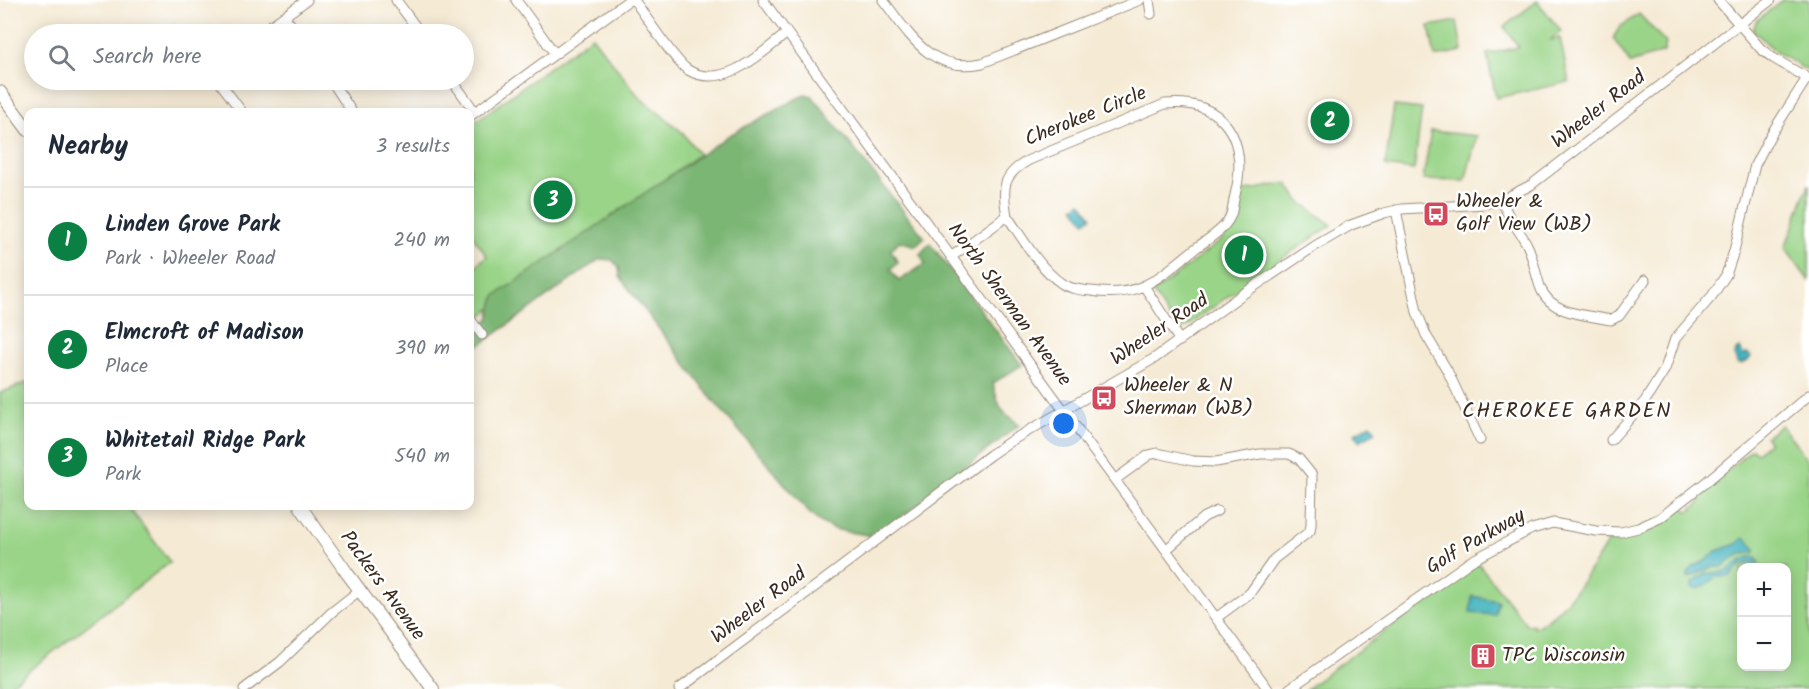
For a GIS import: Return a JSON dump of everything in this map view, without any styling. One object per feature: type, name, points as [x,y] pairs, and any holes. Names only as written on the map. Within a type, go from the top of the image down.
[{"type":"main road","points":[[0,92],[24,125]]},
{"type":"main road","name":"Packers Avenue","points":[[303,510],[433,689]]},
{"type":"street","points":[[273,24],[307,0]]},
{"type":"street","points":[[396,0],[414,24]]},
{"type":"street","points":[[516,0],[555,54]]},
{"type":"street","points":[[474,113],[632,0],[687,70],[700,74],[716,75],[731,72],[787,33]]},
{"type":"street","name":"North Sherman Avenue","points":[[763,0],[1268,689]]},
{"type":"street","points":[[883,0],[915,42],[929,55],[957,65],[982,63],[1140,0]]},
{"type":"street","points":[[1149,0],[1151,14]]},
{"type":"street","points":[[1611,440],[1645,400],[1665,369],[1675,339],[1712,296],[1726,275],[1755,165],[1770,136],[1808,79],[1761,49],[1718,0]]},
{"type":"street","name":"Wheeler Road","points":[[679,689],[990,455],[1155,358],[1240,296],[1331,235],[1367,218],[1396,210],[1425,206],[1471,206],[1502,200],[1531,185],[1771,0]]},
{"type":"street","points":[[284,16],[290,24]]},
{"type":"street","points":[[226,90],[240,108]]},
{"type":"street","points":[[338,90],[349,108]]},
{"type":"street","points":[[458,90],[468,108]]},
{"type":"street","name":"Cherokee Circle","points":[[1165,104],[1196,106],[1216,114],[1226,122],[1235,139],[1239,156],[1237,189],[1229,217],[1218,232],[1144,286],[1103,293],[1072,289],[1060,283],[1044,268],[1007,216],[1003,194],[1007,176],[1016,166],[1165,104]]},
{"type":"street","points":[[1502,200],[1506,214],[1529,250],[1544,295],[1555,306],[1563,310],[1611,320],[1619,316],[1645,280]]},
{"type":"street","points":[[1396,210],[1417,312],[1426,335],[1447,370],[1480,440]]},
{"type":"street","points":[[951,257],[1007,216]]},
{"type":"street","points":[[1144,286],[1180,340]]},
{"type":"street","points":[[474,324],[482,335]]},
{"type":"street","name":"Golf Parkway","points":[[1289,689],[1471,561],[1523,533],[1546,524],[1621,532],[1638,528],[1660,518],[1706,483],[1809,395]]},
{"type":"street","points":[[1116,479],[1149,455],[1157,453],[1193,461],[1228,460],[1280,453],[1299,459],[1312,475],[1311,525],[1308,533],[1274,559],[1255,589],[1216,618]]},
{"type":"street","points":[[1167,549],[1209,514],[1217,511]]},
{"type":"street","points":[[244,689],[280,662],[332,612],[360,590]]},
{"type":"street","points":[[256,681],[262,689]]},
{"type":"green space","points":[[1783,0],[1809,0],[1809,72],[1776,52],[1753,30],[1756,21]]},
{"type":"green space","points":[[1537,1],[1561,31],[1551,40],[1560,38],[1569,82],[1496,98],[1487,54],[1519,47],[1504,27]]},
{"type":"green space","points":[[1639,14],[1666,43],[1664,52],[1630,63],[1613,38],[1620,27]]},
{"type":"green space","points":[[1457,21],[1462,51],[1435,57],[1429,26]]},
{"type":"green space","points":[[592,36],[639,97],[681,131],[699,154],[477,319],[474,314],[474,267],[487,256],[474,238],[474,120]]},
{"type":"green space","points":[[805,94],[812,96],[924,237],[916,246],[899,241],[891,250],[898,263],[890,269],[899,281],[925,264],[920,254],[930,243],[1022,365],[993,383],[1002,409],[1019,425],[889,527],[872,536],[833,528],[811,515],[712,399],[620,277],[619,267],[612,260],[600,259],[474,349],[474,332],[489,319],[495,296],[728,136]]},
{"type":"green space","points":[[1394,106],[1422,109],[1414,170],[1385,166]]},
{"type":"green space","points":[[1431,131],[1477,136],[1465,181],[1423,180]]},
{"type":"green space","points":[[1287,183],[1299,201],[1332,225],[1263,271],[1179,332],[1153,293],[1223,239],[1241,192]]},
{"type":"green space","points":[[1809,184],[1809,281],[1785,248]]},
{"type":"green space","points":[[24,384],[24,510],[131,510],[170,562],[5,689],[0,689],[0,393]]},
{"type":"green space","name":"TPC Wisconsin","points":[[1781,425],[1809,461],[1809,689],[1306,689],[1478,563],[1527,625],[1533,624],[1534,628],[1558,611],[1568,600],[1611,537],[1650,528],[1684,507],[1689,512],[1701,501],[1698,496],[1752,449],[1757,453],[1769,442],[1766,437]]},
{"type":"water","points":[[1081,202],[1092,217],[1085,222],[1074,207]]},
{"type":"water","points":[[1740,348],[1743,355],[1751,356],[1741,364],[1737,363],[1735,357],[1736,350]]},
{"type":"water","points":[[1371,424],[1376,432],[1359,441],[1355,433]]},
{"type":"water","points":[[1744,538],[1756,551],[1741,554],[1722,567],[1713,567],[1688,578],[1693,567],[1707,560],[1716,551],[1736,544]]},
{"type":"water","points":[[1756,558],[1760,563],[1738,563],[1743,559]]},
{"type":"water","points":[[1737,564],[1737,569],[1730,576],[1716,577],[1704,586],[1697,589],[1692,588],[1692,583],[1706,574],[1727,571]]},
{"type":"water","points":[[1472,596],[1498,601],[1495,615],[1470,613]]},
{"type":"place","name":"Elmcroft of Madison","points":[[1330,121]]},
{"type":"place","name":"Whitetail Ridge Park","points":[[553,200]]},
{"type":"place","name":"Wheeler & Golf View (WB)","points":[[1436,214]]},
{"type":"place","name":"Linden Grove Park","points":[[1244,255]]},
{"type":"place","name":"Wheeler & N Sherman (WB)","points":[[1104,398]]},
{"type":"place","name":"TPC Wisconsin","points":[[1483,656]]},
{"type":"district","name":"CHEROKEE GARDEN","points":[[1567,411]]}]
